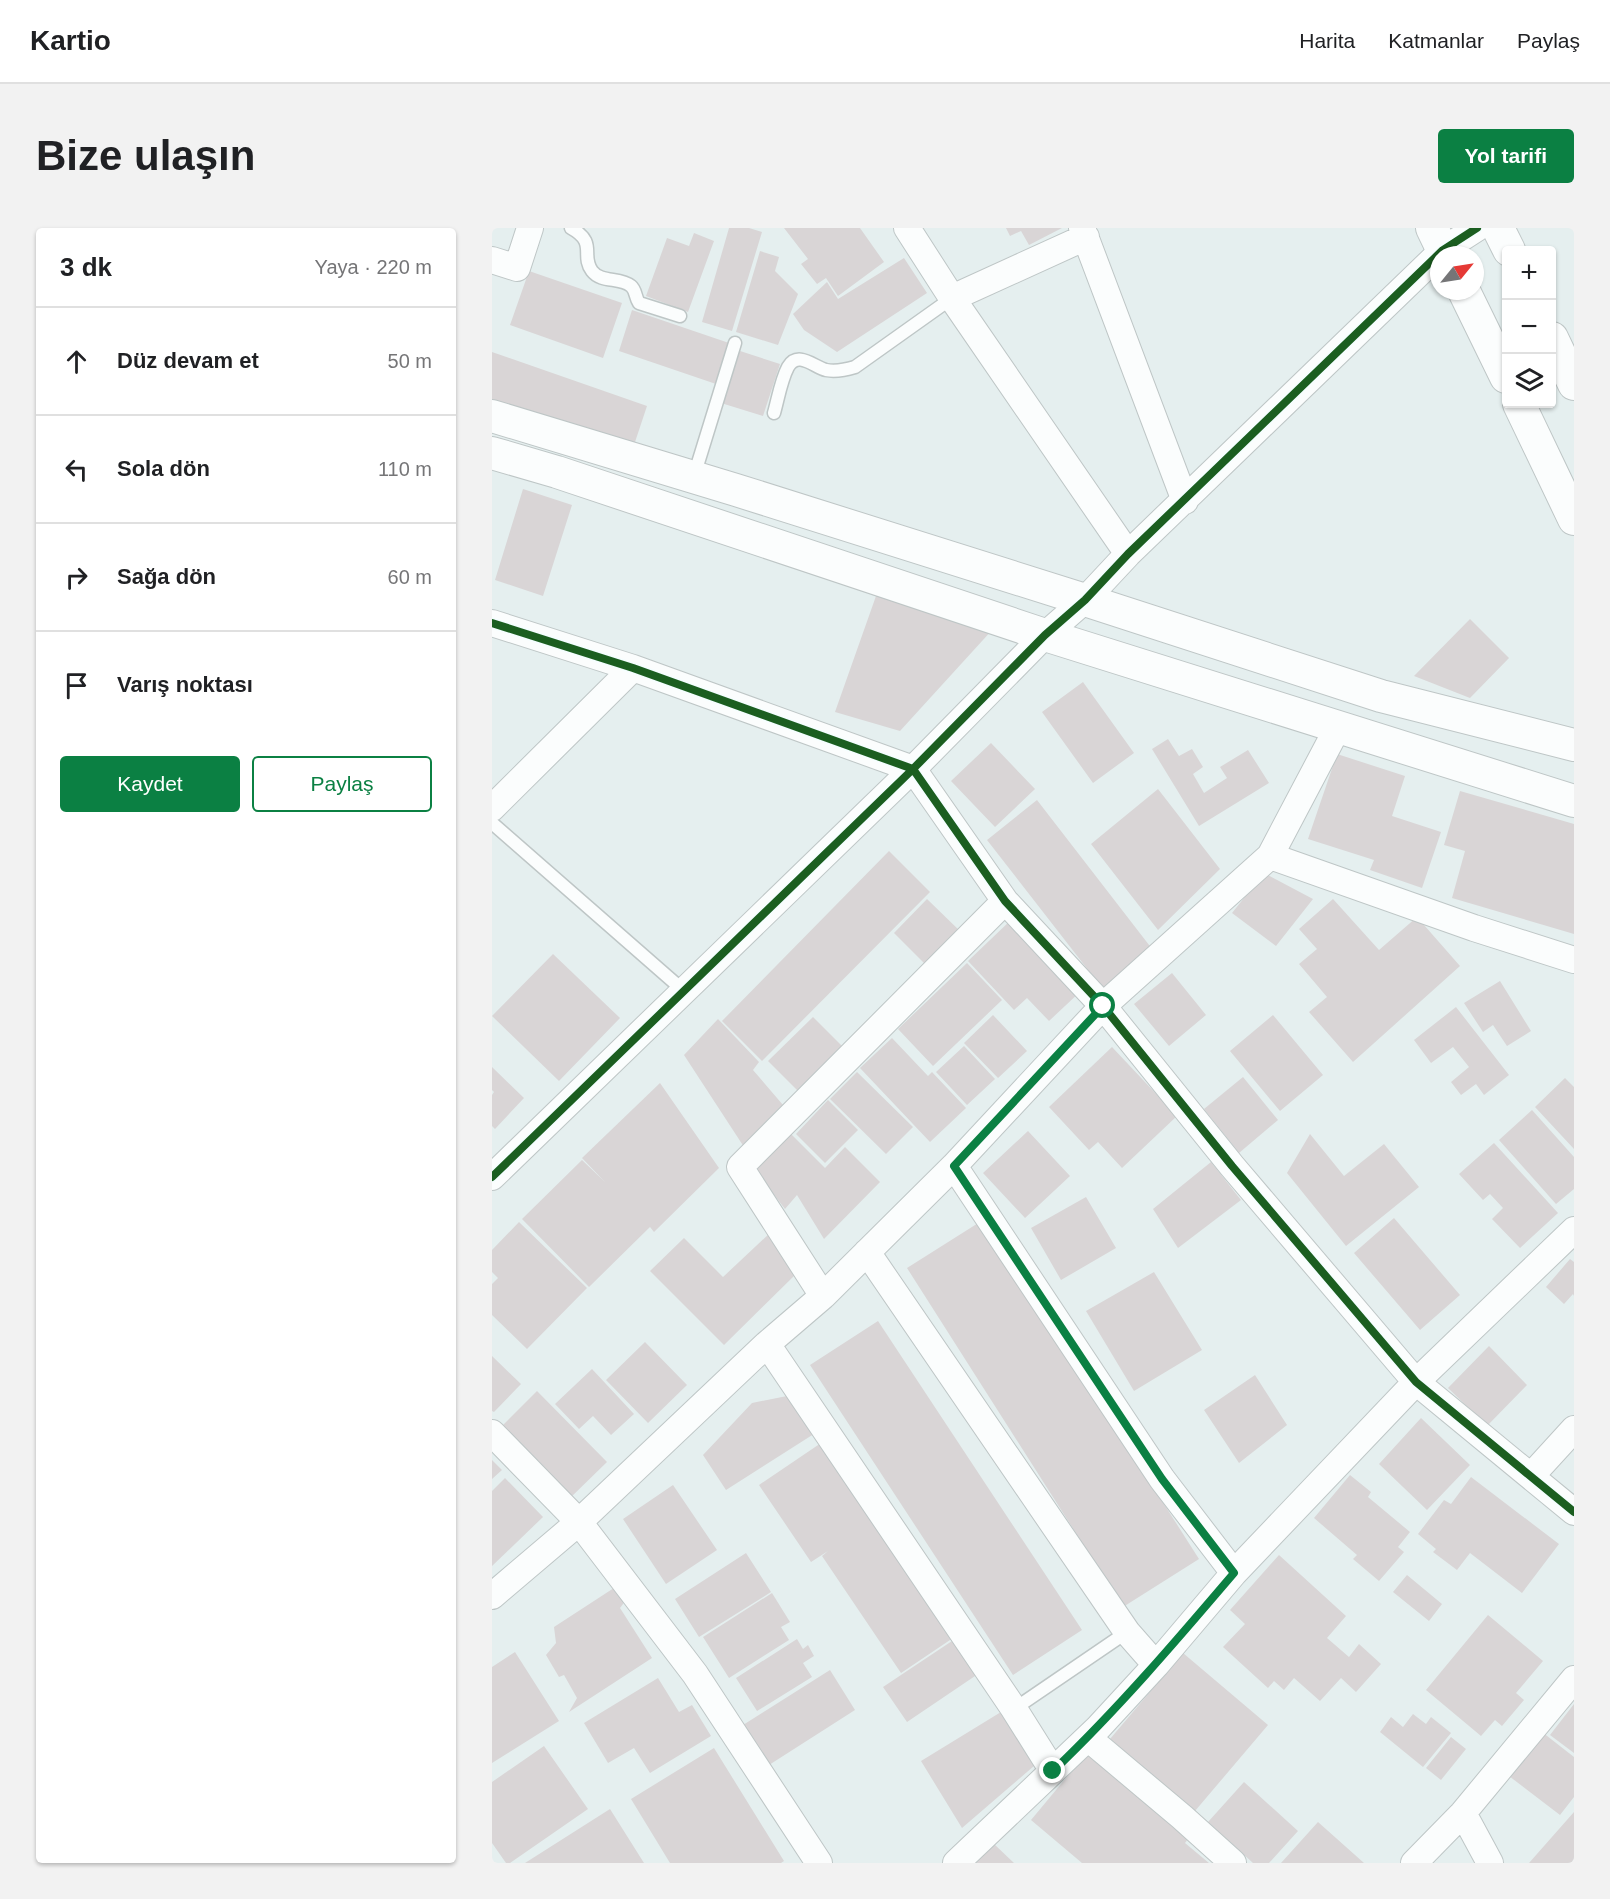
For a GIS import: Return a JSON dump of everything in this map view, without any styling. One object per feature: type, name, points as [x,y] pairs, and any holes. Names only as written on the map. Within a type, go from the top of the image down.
[{"type":"street","points":[[492,260],[517,268],[530,228]]},
{"type":"street","points":[[907,228],[952,298],[1128,554]]},
{"type":"street","points":[[492,1177],[913,769],[1045,635],[1085,600],[1128,554],[1185,501],[1440,244],[1477,228]]},
{"type":"street","points":[[1498,228],[1507,246]]},
{"type":"street","points":[[952,298],[1084,232],[1185,501]]},
{"type":"street","points":[[1468,300],[1502,369]]},
{"type":"street","points":[[1556,348],[1574,384]]},
{"type":"street","points":[[1521,408],[1574,519]]},
{"type":"street","points":[[492,416],[1085,600],[1381,696],[1574,745]]},
{"type":"street","points":[[492,453],[557,472],[1045,635],[1574,801]]},
{"type":"street","points":[[492,623],[633,668],[913,769],[1005,901],[1103,1006],[1232,1166],[1416,1382],[1574,1512]]},
{"type":"street","points":[[492,808],[633,668]]},
{"type":"street","points":[[492,1596],[579,1522],[767,1344],[823,1296],[954,1166],[1103,1006],[1270,856],[1338,727]]},
{"type":"street","points":[[1270,856],[1474,928],[1574,960]]},
{"type":"street","points":[[823,1296],[740,1167],[1005,901]]},
{"type":"street","points":[[954,1166],[1162,1479],[1234,1573]]},
{"type":"street","points":[[956,1863],[1088,1738],[1156,1665],[1234,1573],[1416,1382],[1574,1230]]},
{"type":"street","points":[[867,1252],[1127,1632],[1156,1665]]},
{"type":"street","points":[[767,1344],[1014,1709],[1053,1771]]},
{"type":"street","points":[[1531,1476],[1574,1430]]},
{"type":"street","points":[[492,1433],[579,1522],[695,1674],[815,1862]]},
{"type":"street","points":[[1414,1863],[1463,1813],[1574,1679]]},
{"type":"street","points":[[1088,1738],[1233,1863]]},
{"type":"street","points":[[1463,1813],[1490,1863]]},
{"type":"lane","points":[[571,228],[583,237],[587,244],[588,265],[596,276],[629,284],[639,303],[680,316]]},
{"type":"lane","points":[[774,413],[788,369],[793,362],[805,359],[825,370],[837,371],[855,367],[952,298]]},
{"type":"lane","points":[[694,477],[735,343]]},
{"type":"lane","points":[[492,823],[684,991]]},
{"type":"lane","points":[[1014,1709],[1127,1632]]},
{"type":"building","points":[[729,228],[749,228],[762,232],[732,331],[702,322]]},
{"type":"building","points":[[784,228],[860,228],[884,262],[838,296],[826,278],[817,284],[801,264],[808,259]]},
{"type":"building","points":[[1006,228],[1062,228],[1029,245],[1021,231],[1010,236]]},
{"type":"building","points":[[694,233],[714,241],[688,312],[646,296],[667,238],[689,246]]},
{"type":"building","points":[[760,251],[779,257],[775,271],[798,294],[778,345],[736,332]]},
{"type":"building","points":[[904,258],[927,293],[837,352],[804,330],[793,314],[827,282],[838,299]]},
{"type":"building","points":[[529,271],[622,303],[603,358],[510,325]]},
{"type":"building","points":[[632,310],[729,343],[716,384],[619,351]]},
{"type":"building","points":[[737,350],[780,364],[763,416],[721,403]]},
{"type":"building","points":[[492,352],[647,406],[632,451],[492,402]]},
{"type":"building","points":[[523,489],[572,505],[543,596],[495,580]]},
{"type":"building","points":[[876,596],[993,629],[900,731],[835,712]]},
{"type":"building","points":[[1470,619],[1509,658],[1470,698],[1414,676]]},
{"type":"building","points":[[1083,682],[1134,753],[1093,783],[1042,712]]},
{"type":"building","points":[[1168,739],[1179,756],[1192,749],[1203,767],[1193,774],[1204,793],[1227,778],[1220,767],[1248,750],[1269,783],[1199,826],[1152,749]]},
{"type":"building","points":[[991,743],[1035,789],[995,827],[951,781]]},
{"type":"building","points":[[1337,754],[1405,776],[1392,816],[1441,832],[1422,888],[1370,870],[1374,860],[1308,839]]},
{"type":"building","points":[[1158,789],[1220,869],[1158,930],[1091,844]]},
{"type":"building","points":[[1460,791],[1574,824],[1574,934],[1452,898],[1465,851],[1444,845]]},
{"type":"building","points":[[1037,800],[1156,954],[1106,993],[987,840]]},
{"type":"building","points":[[889,851],[930,892],[762,1061],[722,1021]]},
{"type":"building","points":[[1264,873],[1313,899],[1276,946],[1232,913]]},
{"type":"building","points":[[927,899],[962,933],[928,967],[894,933]]},
{"type":"building","points":[[1333,899],[1379,950],[1417,917],[1460,966],[1353,1062],[1309,1012],[1327,997],[1299,964],[1317,949],[1299,929]]},
{"type":"building","points":[[1012,919],[1081,991],[1049,1021],[1027,998],[1014,1010],[968,961]]},
{"type":"building","points":[[553,954],[620,1018],[559,1081],[492,1016]]},
{"type":"building","points":[[967,963],[1002,1000],[933,1066],[898,1029]]},
{"type":"building","points":[[1172,973],[1206,1015],[1169,1046],[1134,1004]]},
{"type":"building","points":[[1500,981],[1531,1031],[1507,1046],[1493,1025],[1483,1032],[1464,1003]]},
{"type":"building","points":[[1456,1007],[1509,1075],[1484,1095],[1476,1084],[1461,1095],[1451,1082],[1469,1067],[1453,1047],[1431,1063],[1414,1040]]},
{"type":"building","points":[[993,1015],[1027,1051],[998,1078],[964,1043]]},
{"type":"building","points":[[1273,1015],[1323,1075],[1280,1111],[1230,1051]]},
{"type":"building","points":[[813,1017],[845,1049],[801,1094],[768,1061]]},
{"type":"building","points":[[718,1019],[759,1062],[753,1070],[783,1105],[744,1147],[684,1055]]},
{"type":"building","points":[[892,1038],[928,1076],[932,1072],[966,1108],[930,1142],[860,1068]]},
{"type":"building","points":[[964,1046],[995,1079],[967,1105],[936,1072]]},
{"type":"building","points":[[1112,1047],[1177,1116],[1122,1168],[1098,1142],[1089,1150],[1049,1107]]},
{"type":"building","points":[[492,1067],[524,1098],[495,1129],[492,1126],[492,1095],[494,1092],[492,1090]]},
{"type":"building","points":[[857,1072],[913,1127],[886,1154],[830,1099]]},
{"type":"building","points":[[1243,1077],[1278,1120],[1239,1153],[1204,1109]]},
{"type":"building","points":[[1565,1078],[1574,1087],[1574,1149],[1535,1107]]},
{"type":"building","points":[[660,1083],[719,1168],[654,1232],[650,1227],[589,1287],[522,1219],[582,1160],[605,1182],[582,1158]]},
{"type":"building","points":[[828,1100],[858,1130],[825,1163],[796,1134]]},
{"type":"building","points":[[1532,1110],[1574,1157],[1574,1189],[1556,1204],[1499,1140]]},
{"type":"building","points":[[1028,1131],[1070,1176],[1025,1218],[983,1173]]},
{"type":"building","points":[[790,1133],[825,1168],[845,1147],[880,1182],[824,1239],[797,1195],[785,1209],[754,1169]]},
{"type":"building","points":[[1310,1134],[1344,1176],[1384,1144],[1419,1187],[1346,1246],[1287,1173]]},
{"type":"building","points":[[1494,1143],[1558,1213],[1520,1248],[1492,1219],[1503,1208],[1490,1194],[1483,1200],[1459,1174]]},
{"type":"building","points":[[1211,1162],[1241,1200],[1178,1248],[1153,1209]]},
{"type":"building","points":[[1086,1197],[1116,1248],[1061,1280],[1031,1228]]},
{"type":"building","points":[[1394,1218],[1460,1295],[1420,1330],[1354,1253]]},
{"type":"building","points":[[983,1220],[1199,1559],[1123,1607],[907,1268]]},
{"type":"building","points":[[519,1222],[587,1288],[527,1349],[492,1315],[492,1284],[498,1278],[492,1272],[492,1250]]},
{"type":"building","points":[[770,1233],[795,1275],[724,1345],[650,1271],[684,1238],[723,1277]]},
{"type":"building","points":[[1570,1259],[1574,1262],[1574,1296],[1573,1294],[1564,1304],[1546,1287]]},
{"type":"building","points":[[1154,1272],[1202,1350],[1134,1391],[1086,1311]]},
{"type":"building","points":[[878,1321],[1082,1630],[1013,1675],[810,1365]]},
{"type":"building","points":[[645,1342],[687,1385],[648,1423],[606,1380]]},
{"type":"building","points":[[1489,1346],[1527,1385],[1487,1426],[1448,1388]]},
{"type":"building","points":[[492,1356],[521,1384],[494,1412],[492,1411]]},
{"type":"building","points":[[592,1369],[634,1414],[611,1435],[593,1416],[579,1429],[555,1404]]},
{"type":"building","points":[[1255,1375],[1287,1425],[1239,1463],[1204,1410]]},
{"type":"building","points":[[537,1391],[607,1462],[567,1501],[497,1431]]},
{"type":"building","points":[[792,1395],[817,1432],[726,1490],[703,1455],[752,1403]]},
{"type":"building","points":[[1421,1418],[1470,1465],[1427,1510],[1379,1464]]},
{"type":"building","points":[[824,1441],[953,1638],[901,1673],[822,1556],[828,1551],[811,1562],[759,1485]]},
{"type":"building","points":[[492,1460],[502,1470],[492,1479]]},
{"type":"building","points":[[1350,1475],[1371,1492],[1368,1497],[1410,1532],[1398,1547],[1404,1552],[1379,1581],[1353,1559],[1357,1555],[1314,1518]]},
{"type":"building","points":[[1471,1477],[1559,1544],[1522,1593],[1470,1553],[1457,1570],[1433,1552],[1436,1549],[1418,1534],[1444,1500],[1451,1504]]},
{"type":"building","points":[[505,1478],[543,1517],[492,1566],[492,1491]]},
{"type":"building","points":[[673,1485],[717,1550],[666,1584],[623,1519]]},
{"type":"building","points":[[746,1553],[771,1592],[699,1637],[675,1599]]},
{"type":"building","points":[[1279,1555],[1346,1616],[1327,1638],[1349,1657],[1359,1644],[1381,1664],[1356,1692],[1341,1678],[1320,1701],[1294,1678],[1284,1690],[1274,1681],[1268,1688],[1223,1647],[1245,1624],[1230,1610]]},
{"type":"building","points":[[1407,1575],[1442,1604],[1429,1621],[1393,1592]]},
{"type":"building","points":[[617,1586],[626,1600],[620,1608],[652,1658],[569,1712],[577,1698],[564,1675],[559,1677],[546,1655],[556,1643],[554,1627]]},
{"type":"building","points":[[772,1593],[790,1622],[781,1627],[789,1640],[729,1678],[703,1637]]},
{"type":"building","points":[[1488,1615],[1543,1661],[1516,1693],[1524,1700],[1502,1726],[1495,1720],[1481,1736],[1426,1690]]},
{"type":"building","points":[[797,1639],[803,1649],[808,1645],[814,1656],[803,1663],[812,1677],[757,1711],[736,1678]]},
{"type":"building","points":[[955,1639],[978,1674],[907,1722],[883,1687]]},
{"type":"building","points":[[515,1652],[559,1721],[492,1763],[492,1667]]},
{"type":"building","points":[[1183,1653],[1268,1725],[1195,1811],[1110,1739]]},
{"type":"building","points":[[830,1670],[855,1710],[769,1765],[743,1725]]},
{"type":"building","points":[[658,1678],[679,1712],[692,1705],[711,1736],[650,1773],[634,1748],[608,1763],[584,1723]]},
{"type":"building","points":[[1574,1704],[1574,1753],[1550,1735]]},
{"type":"building","points":[[1001,1712],[1034,1766],[962,1828],[921,1761]]},
{"type":"building","points":[[1413,1714],[1426,1724],[1431,1717],[1451,1733],[1423,1767],[1380,1732],[1391,1717],[1403,1727]]},
{"type":"building","points":[[1542,1732],[1574,1757],[1574,1797],[1560,1815],[1509,1776]]},
{"type":"building","points":[[1451,1737],[1466,1749],[1441,1780],[1426,1768]]},
{"type":"building","points":[[544,1746],[588,1809],[510,1863],[506,1863],[492,1843],[492,1782]]},
{"type":"building","points":[[714,1748],[784,1861],[781,1863],[670,1863],[631,1799]]},
{"type":"building","points":[[1086,1754],[1188,1839],[1185,1843],[1209,1863],[1082,1863],[1031,1820]]},
{"type":"building","points":[[1244,1782],[1298,1831],[1269,1863],[1253,1863],[1208,1822]]},
{"type":"building","points":[[610,1809],[644,1863],[525,1863]]},
{"type":"building","points":[[1574,1812],[1574,1863],[1529,1863]]},
{"type":"building","points":[[1318,1822],[1364,1863],[1281,1863]]},
{"type":"building","points":[[994,1844],[1014,1863],[976,1863]]},
{"type":"cycle path","points":[[492,1177],[913,769],[1045,635],[1085,600],[1128,554],[1443,250],[1477,228]]},
{"type":"cycle path","points":[[492,623],[633,668],[913,769],[1005,901],[1103,1006],[1232,1166],[1416,1382],[1574,1512]]},
{"type":"route","points":[[1053,1771],[1097,1729],[1156,1665],[1234,1573],[1162,1479],[954,1166],[1103,1006]]}]
